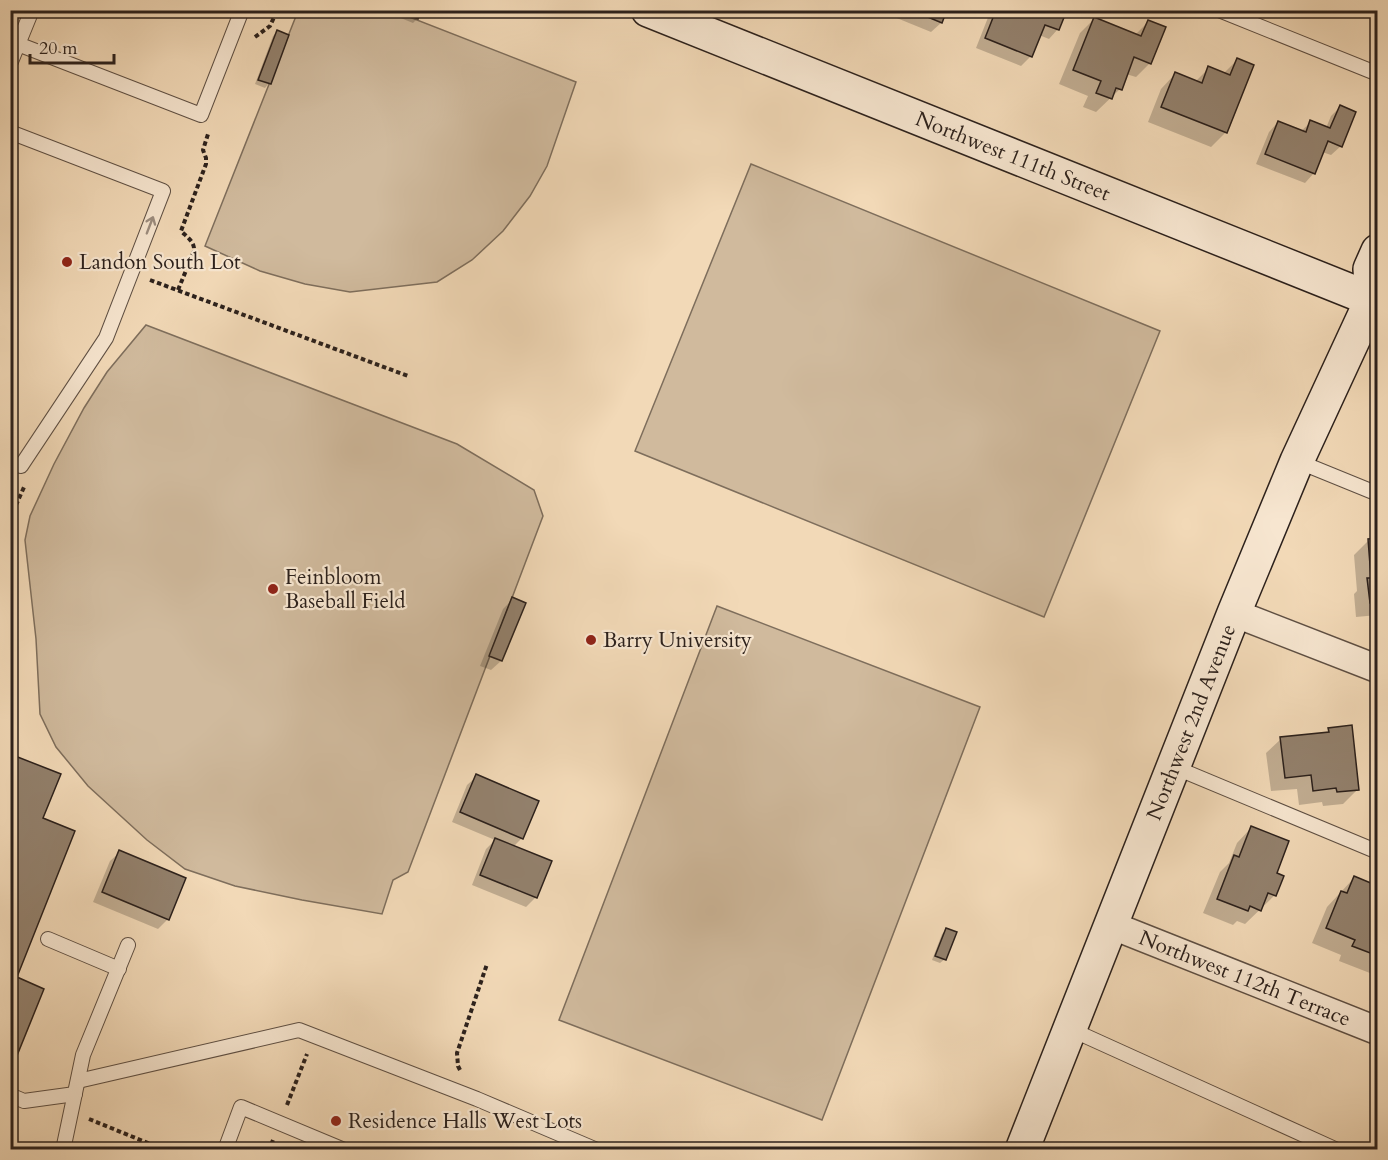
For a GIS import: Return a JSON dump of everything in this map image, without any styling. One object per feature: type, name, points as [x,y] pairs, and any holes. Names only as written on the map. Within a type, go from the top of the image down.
[{"type":"street","name":"Northwest 111th Street","points":[[648,10],[1376,299]]},
{"type":"street","name":"Northwest 2nd Avenue","points":[[1022,1149],[1234,613],[1297,461],[1376,299],[1370,269],[1377,251]]},
{"type":"street","points":[[1234,613],[1377,669]]},
{"type":"street","name":"Northwest 112th Terrace","points":[[1111,926],[1377,1031]]},
{"type":"lane","points":[[10,64],[15,42],[32,10]]},
{"type":"lane","points":[[15,42],[201,115],[242,10]]},
{"type":"lane","points":[[1220,10],[1377,74]]},
{"type":"lane","points":[[10,132],[163,191],[106,338],[21,466]]},
{"type":"lane","points":[[1297,461],[1377,494]]},
{"type":"lane","points":[[1174,767],[1377,852]]},
{"type":"lane","points":[[48,939],[118,969]]},
{"type":"lane","points":[[63,1149],[83,1055],[128,945]]},
{"type":"lane","points":[[1070,1029],[1337,1149]]},
{"type":"lane","points":[[10,1095],[24,1101],[299,1030],[477,1099],[597,1149]]},
{"type":"lane","points":[[225,1149],[241,1107],[344,1149]]},
{"type":"path","points":[[247,42],[270,26],[276,13]]},
{"type":"path","points":[[178,290],[195,246],[182,231],[206,164],[203,150],[209,132]]},
{"type":"path","points":[[146,278],[408,376]]},
{"type":"path","points":[[10,507],[14,508],[16,505],[25,484]]},
{"type":"path","points":[[477,1099],[458,1066],[457,1053],[487,964]]},
{"type":"path","points":[[269,1149],[314,1036]]},
{"type":"path","points":[[71,1112],[165,1149]]},
{"type":"shaded area","points":[[298,11],[394,11],[576,82],[547,166],[530,196],[503,231],[472,260],[437,282],[350,292],[305,284],[260,271],[205,246]]},
{"type":"shaded area","points":[[751,164],[1160,331],[1044,617],[635,451]]},
{"type":"shaded area","name":"Feinbloom Baseball Field","points":[[146,325],[457,444],[534,490],[543,516],[408,872],[393,880],[382,914],[235,886],[185,869],[147,840],[88,786],[56,747],[40,714],[36,639],[25,540],[30,516],[84,408],[107,372]]},
{"type":"shaded area","points":[[717,606],[980,707],[822,1120],[559,1020]]},
{"type":"building","points":[[396,10],[422,10],[418,19]]},
{"type":"building","points":[[911,10],[947,10],[942,23]]},
{"type":"building","points":[[996,10],[1015,10],[1022,13],[1023,10],[1067,10],[1059,30],[1045,25],[1032,57],[985,38]]},
{"type":"building","points":[[1094,17],[1141,36],[1148,20],[1166,27],[1151,64],[1134,57],[1122,90],[1116,88],[1112,99],[1096,93],[1101,81],[1073,70]]},
{"type":"building","points":[[277,30],[289,35],[271,84],[258,80]]},
{"type":"building","points":[[1237,58],[1254,65],[1227,133],[1161,107],[1175,72],[1202,83],[1208,66],[1230,75]]},
{"type":"building","points":[[1340,105],[1356,112],[1342,147],[1328,141],[1315,174],[1265,154],[1278,121],[1306,132],[1310,120],[1330,128]]},
{"type":"building","points":[[1378,538],[1378,602],[1370,603],[1367,578],[1371,578],[1368,539]]},
{"type":"building","points":[[512,597],[526,603],[502,661],[489,656]]},
{"type":"building","points":[[1352,725],[1359,790],[1337,792],[1336,788],[1313,791],[1311,775],[1285,778],[1280,737],[1329,732],[1328,728]]},
{"type":"building","points":[[10,754],[61,774],[43,818],[75,831],[17,977],[44,989],[16,1058],[10,1056]]},
{"type":"building","points":[[476,774],[539,801],[523,839],[460,812]]},
{"type":"building","points":[[1251,826],[1289,841],[1277,873],[1284,876],[1276,896],[1268,893],[1261,911],[1250,906],[1248,911],[1217,899],[1234,855],[1239,857]]},
{"type":"building","points":[[495,838],[552,861],[537,898],[480,875]]},
{"type":"building","points":[[119,850],[186,878],[169,920],[102,892]]},
{"type":"building","points":[[1354,876],[1378,886],[1378,956],[1352,946],[1355,940],[1326,928],[1341,891],[1347,893]]},
{"type":"building","points":[[946,928],[957,932],[946,960],[935,956]]},
{"type":"place","name":"Landon South Lot","points":[[67,262]]},
{"type":"place","name":"Feinbloom Baseball Field","points":[[273,589]]},
{"type":"place","name":"Barry University","points":[[591,640]]},
{"type":"place","name":"Residence Halls West Lots","points":[[336,1121]]}]
